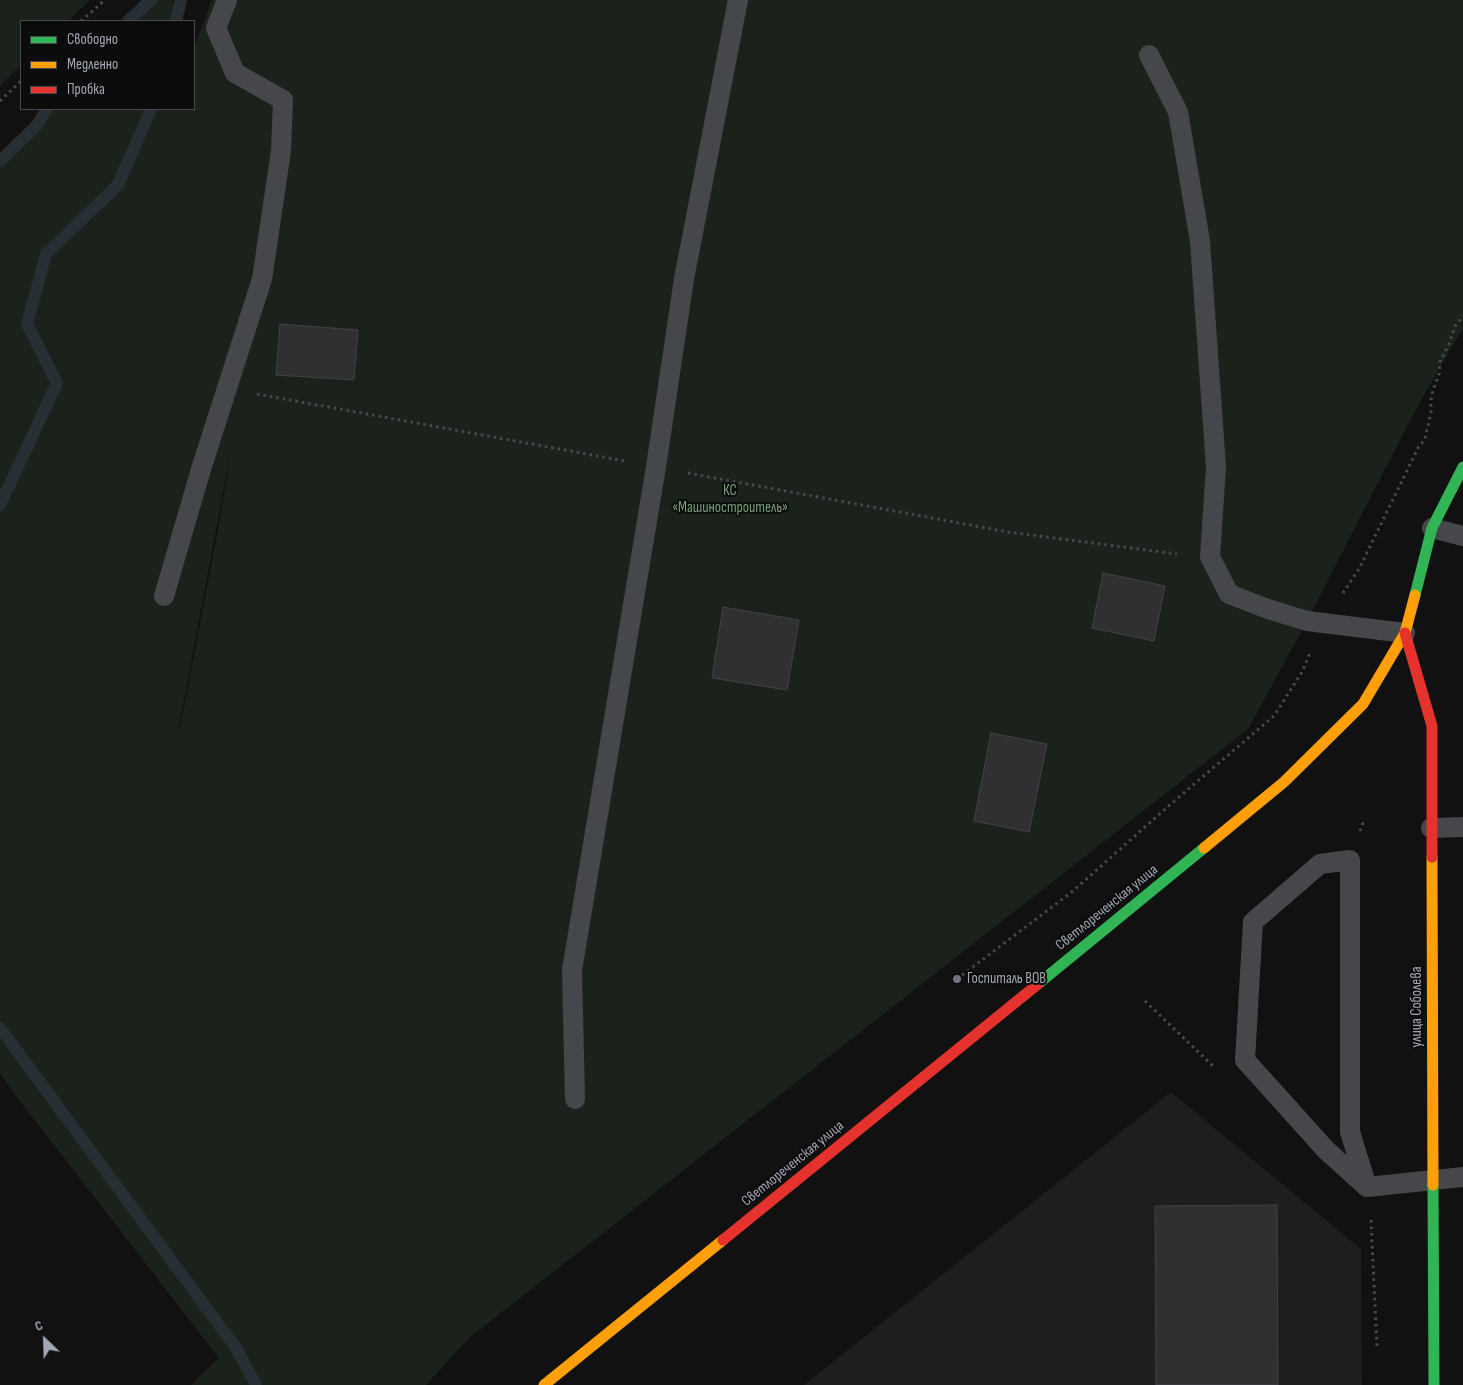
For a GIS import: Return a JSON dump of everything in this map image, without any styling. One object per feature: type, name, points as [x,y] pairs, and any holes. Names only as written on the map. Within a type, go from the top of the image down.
[{"type":"main road","name":"Светлореченская улица","points":[[544,1385],[979,1033],[1284,782],[1362,704],[1405,633],[1432,528],[1463,467]]},
{"type":"main road","name":"улица Соболева","points":[[1405,633],[1432,726],[1434,1385]]},
{"type":"lane","points":[[164,596],[262,279],[281,151],[284,100],[235,73],[216,28],[227,0]]},
{"type":"lane","points":[[575,1099],[572,970],[656,467],[684,279],[738,0]]},
{"type":"lane","points":[[1149,55],[1178,112],[1200,242],[1216,467],[1210,557],[1229,594],[1307,621],[1405,633]]},
{"type":"lane","points":[[1432,528],[1463,536]]},
{"type":"lane","points":[[1432,828],[1463,827]]},
{"type":"lane","points":[[1367,1187],[1350,1132],[1350,860],[1320,864],[1253,922],[1245,1060],[1326,1150],[1367,1187],[1463,1177]]},
{"type":"path","points":[[81,20],[105,0]]},
{"type":"path","points":[[0,101],[20,82]]},
{"type":"path","points":[[958,979],[1073,891],[1172,802],[1274,716],[1302,672],[1322,623],[1330,614],[1359,569],[1424,439],[1431,412],[1431,396],[1439,374],[1440,362],[1455,326],[1463,316]]},
{"type":"path","points":[[227,388],[1008,532],[1210,557]]},
{"type":"shaded area","points":[[1171,1092],[1361,1249],[1362,1385],[804,1385]]},
{"type":"green space","points":[[0,0],[90,0],[69,20],[20,20],[20,66],[0,86]]},
{"type":"green space","points":[[150,0],[173,0],[177,20],[133,20]]},
{"type":"green space","name":"КС «Машиностроитель»","points":[[212,0],[1463,0],[1463,328],[1417,407],[1307,621],[1248,729],[469,1338],[426,1385],[191,1385],[219,1358],[0,1073],[0,161],[52,110],[195,110],[195,44]],"holes":[[[231,450],[220,519],[179,727]]]},
{"type":"building","points":[[280,324],[358,330],[354,380],[276,375]]},
{"type":"building","points":[[1103,573],[1165,586],[1154,641],[1092,628]]},
{"type":"building","points":[[723,607],[799,620],[787,690],[712,678]]},
{"type":"building","points":[[991,733],[1047,744],[1029,832],[974,821]]},
{"type":"building","points":[[1277,1205],[1278,1385],[1156,1385],[1155,1206]]},
{"type":"waterway","points":[[129,20],[151,0]]},
{"type":"waterway","points":[[176,20],[181,0]]},
{"type":"waterway","points":[[0,161],[37,125],[46,110]]},
{"type":"waterway","points":[[0,505],[57,383],[27,324],[46,254],[118,185],[151,110]]},
{"type":"waterway","points":[[0,1028],[236,1348],[256,1385]]},
{"type":"traffic: fast","points":[[1415,595],[1432,528],[1463,467]]},
{"type":"traffic: fast","points":[[1038,984],[1204,848]]},
{"type":"traffic: fast","points":[[1433,1185],[1434,1385]]},
{"type":"traffic: slow","points":[[1204,848],[1284,782],[1363,704],[1405,633],[1415,595]]},
{"type":"traffic: slow","points":[[1432,857],[1433,1185]]},
{"type":"traffic: slow","points":[[544,1385],[723,1240]]},
{"type":"traffic: jam","points":[[1405,633],[1432,726],[1432,857]]},
{"type":"traffic: jam","points":[[723,1240],[1038,984]]},
{"type":"place","name":"Госпиталь ВОВ","points":[[957,979]]}]
